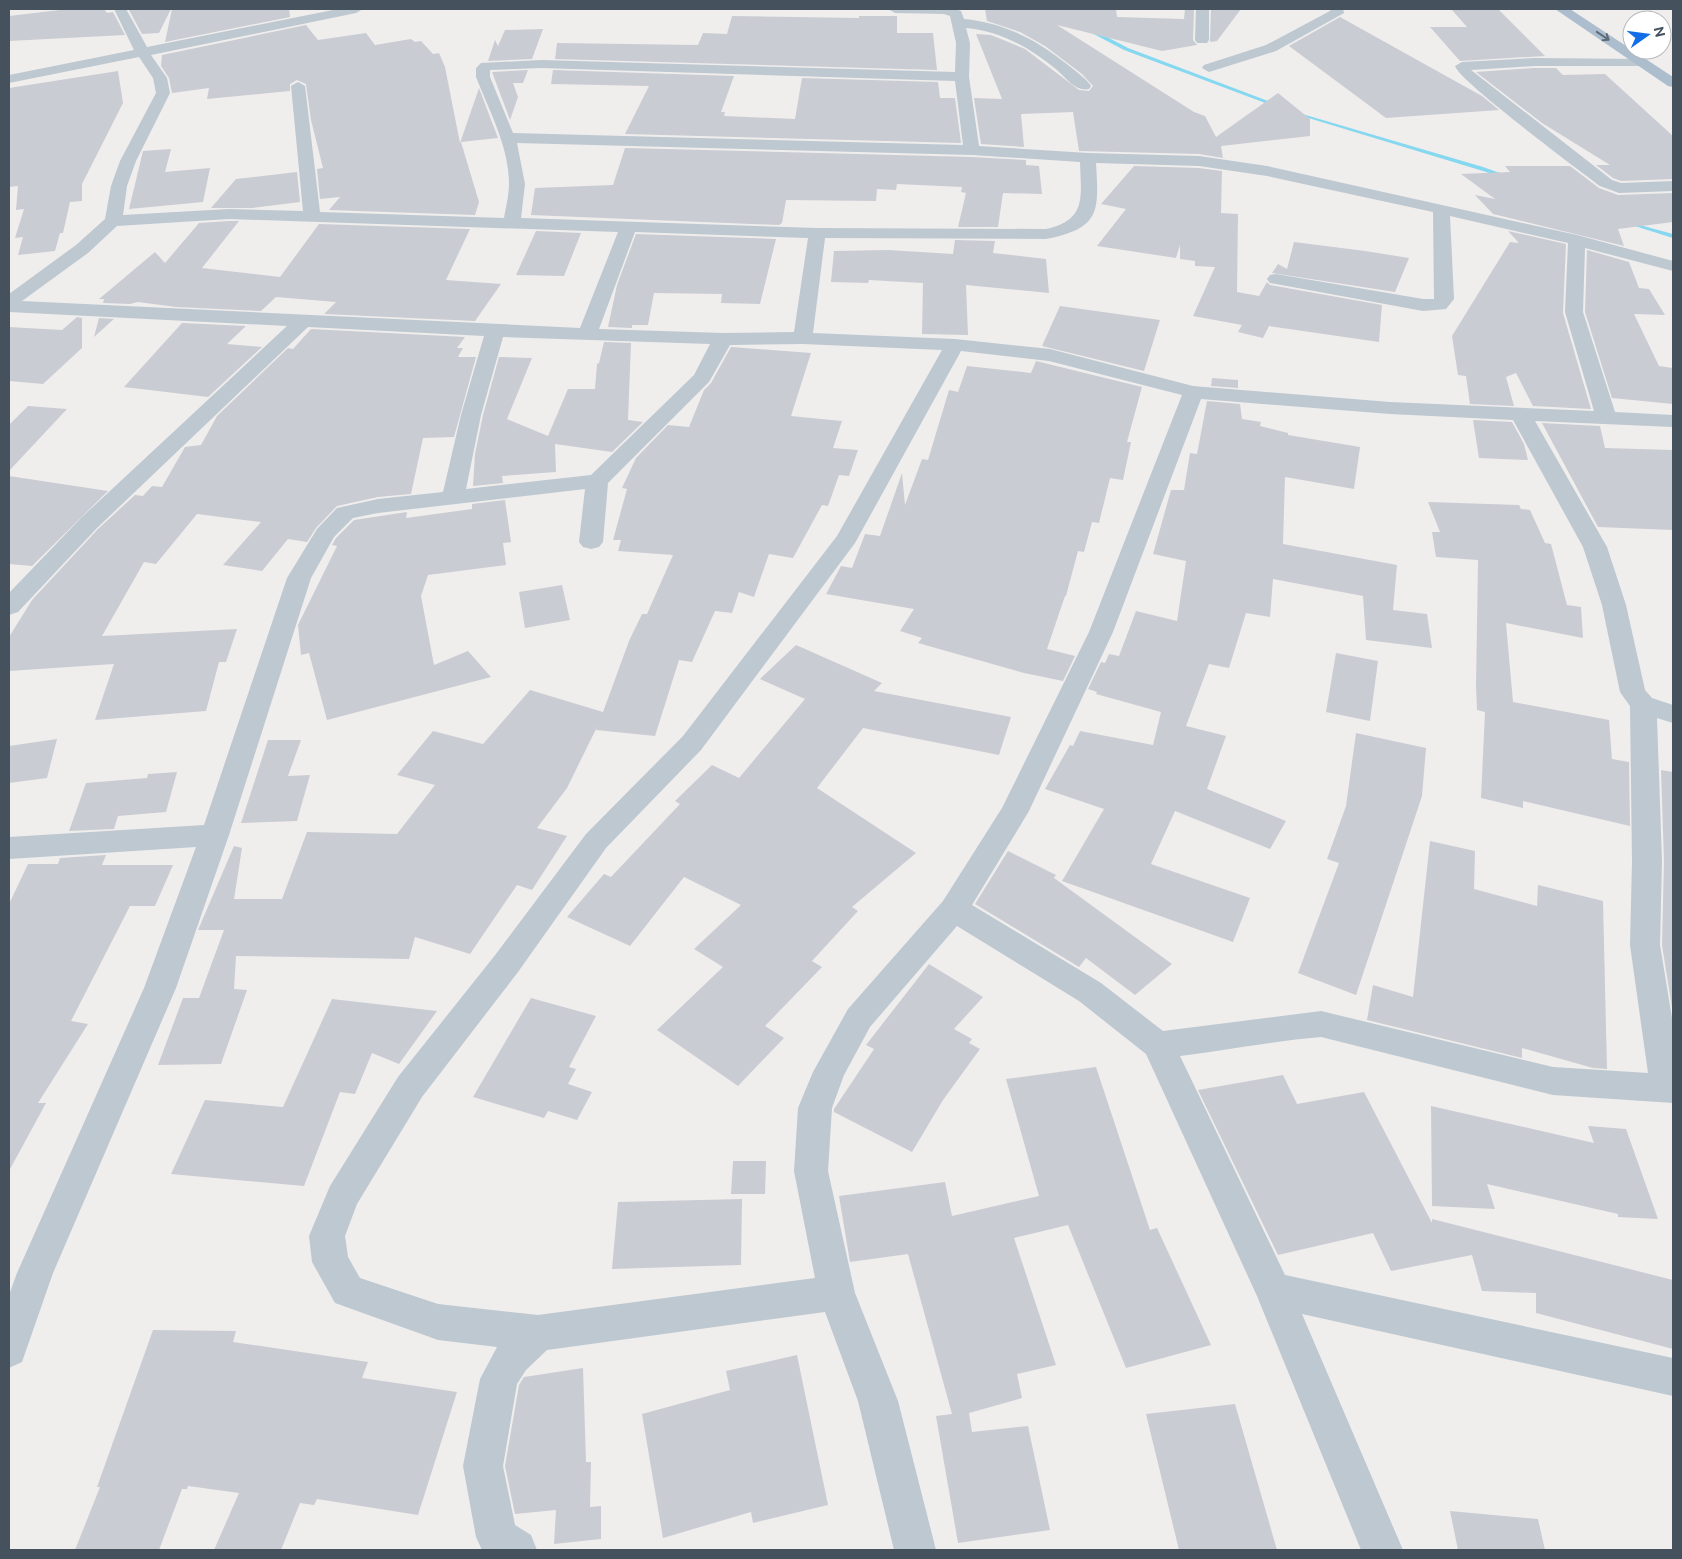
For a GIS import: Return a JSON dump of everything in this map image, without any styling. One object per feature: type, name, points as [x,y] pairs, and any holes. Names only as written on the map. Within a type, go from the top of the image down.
[{"type":"main road","points":[[1577,12],[1622,37]]},
{"type":"main road","points":[[1577,12],[1622,42]]},
{"type":"main road","points":[[1646,60],[1673,84]]},
{"type":"main road","points":[[1652,60],[1673,69]]},
{"type":"street","points":[[113,221],[118,189],[137,137],[163,93],[160,78],[142,53],[120,9]]},
{"type":"street","points":[[272,9],[284,22]]},
{"type":"street","points":[[9,79],[356,9]]},
{"type":"street","points":[[895,9],[946,9],[956,14],[963,43],[962,77],[972,150]]},
{"type":"street","points":[[1202,9],[1202,40]]},
{"type":"street","points":[[1209,68],[1271,48],[1337,13],[1337,9]]},
{"type":"street","points":[[958,23],[980,24],[1014,34],[1047,54],[1084,86]]},
{"type":"street","points":[[1622,57],[1462,66],[1463,70],[1496,98],[1606,183],[1619,188],[1673,186]]},
{"type":"street","points":[[512,222],[517,183],[507,138],[483,77],[483,68],[486,66],[542,64],[962,77]]},
{"type":"street","points":[[298,86],[312,216]]},
{"type":"street","points":[[507,138],[972,150],[1088,158],[1199,161],[1238,166],[1441,209],[1577,240],[1673,266]]},
{"type":"street","points":[[9,304],[76,253],[113,221],[229,214],[817,233],[1025,235],[1064,232],[1075,227],[1086,217],[1089,198],[1088,158]]},
{"type":"street","points":[[1276,279],[1423,305],[1440,305],[1445,299],[1441,209]]},
{"type":"street","points":[[587,334],[629,226]]},
{"type":"street","points":[[803,338],[817,233]]},
{"type":"street","points":[[1577,240],[1574,312],[1607,419]]},
{"type":"street","points":[[9,304],[302,322],[495,331],[723,339],[803,338],[956,345],[1050,355],[1193,392],[1390,408],[1673,421]]},
{"type":"street","points":[[9,607],[89,523],[302,322]]},
{"type":"street","points":[[453,497],[471,415],[495,331]]},
{"type":"street","points":[[9,1349],[35,1273],[160,988],[216,835],[299,578],[325,534],[345,513],[378,506],[597,481],[610,471],[702,378],[723,339]]},
{"type":"street","points":[[836,1293],[538,1333],[438,1322],[348,1291],[330,1262],[327,1236],[342,1197],[410,1087],[507,963],[596,841],[692,743],[847,538],[956,345]]},
{"type":"street","points":[[915,1550],[878,1401],[836,1293],[811,1171],[815,1108],[829,1072],[859,1018],[954,909],[1015,811],[1101,632],[1193,392]]},
{"type":"street","points":[[1521,415],[1595,546],[1614,605],[1633,692],[1643,704],[1673,714]]},
{"type":"street","points":[[591,542],[597,481]]},
{"type":"street","points":[[1158,1046],[1252,1034],[1284,1027],[1321,1024],[1553,1081],[1670,1088],[1645,945],[1647,861],[1643,704]]},
{"type":"street","points":[[9,848],[216,835]]},
{"type":"street","points":[[954,909],[1090,992],[1158,1046],[1273,1290],[1382,1550]]},
{"type":"street","points":[[1273,1290],[1673,1377]]},
{"type":"street","points":[[516,1550],[497,1537],[483,1466],[499,1379],[512,1357],[538,1333]]},
{"type":"building","points":[[68,9],[104,9],[107,13],[113,12],[125,35],[9,41],[9,16]]},
{"type":"building","points":[[171,9],[159,33],[142,34],[129,10]]},
{"type":"building","points":[[172,9],[289,9],[290,17],[165,42]]},
{"type":"building","points":[[985,9],[1116,9],[1117,17],[1184,19],[1185,9],[1194,9],[1193,40],[1197,45],[1162,51],[1057,25],[1194,112],[1205,116],[1216,137],[1278,93],[1310,119],[1310,136],[1221,146],[1223,158],[1199,154],[1079,151],[1073,112],[1021,114],[1024,147],[981,144],[974,98],[1002,99],[976,34],[991,35],[1025,49],[1079,90],[1089,91],[1093,86],[1082,74],[1045,46],[1020,32],[987,21]]},
{"type":"building","points":[[1211,9],[1241,9],[1217,41],[1210,42]]},
{"type":"building","points":[[1498,9],[1545,56],[1460,61],[1430,27],[1467,27],[1452,10]]},
{"type":"building","points":[[732,16],[859,18],[859,16],[897,16],[897,33],[933,33],[937,70],[555,59],[557,43],[698,45],[703,33],[727,34]]},
{"type":"building","points":[[1340,17],[1482,96],[1499,110],[1386,118],[1289,46]]},
{"type":"building","points":[[306,25],[318,40],[366,33],[375,45],[411,39],[415,42],[421,41],[433,54],[439,53],[445,67],[460,143],[479,88],[498,138],[461,142],[479,202],[475,215],[329,210],[340,197],[320,199],[317,169],[323,168],[311,120],[306,84],[297,80],[290,84],[290,91],[207,99],[209,88],[172,93],[169,78],[161,66],[162,55]]},
{"type":"building","points":[[543,29],[532,59],[488,61],[495,40],[498,46],[505,30]]},
{"type":"building","points":[[1556,68],[1563,75],[1605,74],[1673,136],[1673,179],[1621,181],[1613,178],[1596,165],[1610,165],[1542,123],[1476,72]]},
{"type":"building","points":[[528,70],[523,83],[513,83],[518,97],[510,120],[492,72]]},
{"type":"building","points":[[553,70],[734,76],[721,112],[725,112],[724,116],[795,119],[802,78],[938,82],[940,98],[955,98],[961,143],[625,134],[649,86],[551,84]]},
{"type":"building","points":[[118,71],[123,103],[82,184],[82,201],[70,202],[63,233],[60,233],[55,251],[18,255],[23,237],[15,238],[24,209],[16,210],[18,186],[9,187],[9,88]]},
{"type":"building","points":[[625,148],[1026,160],[1026,165],[1039,166],[1042,194],[1003,193],[998,227],[958,227],[966,193],[961,192],[962,187],[897,184],[896,190],[877,189],[876,201],[786,200],[782,223],[779,225],[531,215],[535,188],[613,185]]},
{"type":"building","points":[[171,149],[165,172],[210,168],[203,202],[129,209],[143,151]]},
{"type":"building","points":[[1134,166],[1199,168],[1222,171],[1221,213],[1238,214],[1237,292],[1259,296],[1267,282],[1270,285],[1382,305],[1379,342],[1269,326],[1263,338],[1238,332],[1242,325],[1193,316],[1215,267],[1195,266],[1195,261],[1180,259],[1180,245],[1176,258],[1097,246],[1126,209],[1101,204]]},
{"type":"building","points":[[1505,166],[1570,166],[1599,188],[1618,195],[1673,193],[1673,222],[1618,229],[1624,246],[1493,214],[1475,195],[1495,199],[1461,174],[1510,172]]},
{"type":"building","points":[[297,172],[300,202],[253,208],[211,208],[236,179]]},
{"type":"building","points":[[239,221],[202,268],[280,277],[319,224],[470,229],[446,280],[501,284],[475,321],[324,314],[336,302],[276,297],[261,311],[176,307],[138,302],[130,304],[103,303],[104,299],[99,299],[155,252],[165,263],[199,223]]},
{"type":"building","points":[[536,231],[581,233],[564,276],[516,275]]},
{"type":"building","points":[[1508,231],[1566,244],[1563,313],[1591,409],[1533,406],[1516,373],[1506,377],[1514,406],[1470,404],[1466,376],[1458,375],[1452,336],[1510,242],[1519,243]]},
{"type":"building","points":[[636,234],[776,239],[760,304],[721,303],[722,294],[654,293],[648,325],[632,325],[632,328],[608,327],[617,285]]},
{"type":"building","points":[[955,240],[995,241],[993,253],[1046,259],[1049,293],[966,285],[968,335],[922,334],[923,283],[869,280],[868,283],[831,282],[834,251],[888,250],[953,254]]},
{"type":"building","points":[[1294,242],[1409,258],[1395,292],[1272,273],[1278,264],[1287,269]]},
{"type":"building","points":[[1587,250],[1629,262],[1639,288],[1649,289],[1665,315],[1634,314],[1659,366],[1673,368],[1673,404],[1612,398],[1585,312]]},
{"type":"building","points":[[1060,306],[1160,320],[1144,371],[1042,346]]},
{"type":"building","points":[[77,317],[82,318],[82,348],[43,384],[9,381],[9,327],[62,330]]},
{"type":"building","points":[[99,318],[114,319],[94,337]]},
{"type":"building","points":[[182,323],[246,326],[227,344],[262,347],[208,397],[124,387]]},
{"type":"building","points":[[311,329],[465,337],[457,348],[463,348],[458,357],[476,357],[454,437],[423,438],[411,494],[378,497],[337,506],[316,528],[307,542],[288,539],[262,571],[223,565],[261,522],[197,514],[156,564],[144,562],[102,636],[237,629],[226,662],[219,662],[206,711],[95,720],[114,664],[9,671],[9,637],[32,600],[98,529],[135,495],[143,496],[152,486],[162,487],[185,447],[201,445],[217,416],[288,348],[293,349]]},
{"type":"building","points":[[604,342],[631,343],[628,420],[643,422],[612,452],[555,444],[556,472],[502,476],[503,483],[473,486],[475,454],[483,415],[499,357],[532,358],[507,419],[548,436],[568,389],[595,389],[597,364],[599,363]]},
{"type":"building","points":[[731,347],[811,353],[791,416],[842,421],[833,448],[858,450],[849,476],[839,475],[828,506],[822,505],[793,558],[769,554],[754,597],[739,592],[732,613],[715,611],[692,662],[679,660],[655,736],[596,730],[598,725],[567,788],[537,828],[567,836],[532,890],[517,885],[470,954],[415,937],[409,959],[236,956],[234,989],[247,990],[221,1064],[158,1065],[183,998],[199,998],[224,930],[198,930],[234,846],[242,848],[234,899],[282,899],[307,832],[397,834],[435,785],[397,775],[433,731],[483,744],[530,690],[603,712],[629,641],[642,614],[647,614],[673,555],[618,551],[621,540],[613,540],[627,489],[622,488],[636,458],[668,425],[689,427],[704,390],[711,383]]},
{"type":"building","points":[[1036,361],[1142,387],[1127,442],[1131,442],[1123,480],[1110,478],[1099,523],[1092,522],[1084,552],[1078,551],[1066,596],[1047,649],[1075,656],[1063,681],[1024,673],[918,643],[922,638],[900,631],[914,609],[826,594],[841,566],[852,568],[865,534],[880,536],[902,473],[905,505],[922,459],[928,460],[949,390],[958,392],[967,366],[1031,373]]},
{"type":"building","points":[[1212,378],[1238,380],[1238,388],[1211,386]]},
{"type":"building","points":[[1207,401],[1240,404],[1242,419],[1261,422],[1260,426],[1288,433],[1288,435],[1360,447],[1354,489],[1285,477],[1283,544],[1397,565],[1393,610],[1427,614],[1432,648],[1366,640],[1363,596],[1273,579],[1270,617],[1246,613],[1229,668],[1209,664],[1186,726],[1226,736],[1207,789],[1286,821],[1270,849],[1175,811],[1151,864],[1250,898],[1233,942],[1062,881],[1104,809],[1045,789],[1070,745],[1073,746],[1080,731],[1153,745],[1161,712],[1096,694],[1097,692],[1088,689],[1101,662],[1105,663],[1109,654],[1119,656],[1136,611],[1177,621],[1186,561],[1153,554],[1171,490],[1184,490],[1190,453],[1197,454]]},
{"type":"building","points":[[28,406],[67,409],[9,471],[9,425]]},
{"type":"building","points":[[1473,420],[1512,422],[1524,444],[1528,460],[1479,458]]},
{"type":"building","points":[[1542,423],[1600,426],[1605,448],[1673,450],[1673,530],[1598,527]]},
{"type":"building","points":[[9,476],[108,491],[32,566],[9,564]]},
{"type":"building","points":[[505,500],[511,542],[503,543],[506,565],[428,575],[421,596],[434,665],[468,651],[491,677],[327,720],[309,653],[301,655],[298,625],[337,546],[332,545],[336,538],[354,520],[407,512],[406,518],[472,509],[472,504]]},
{"type":"building","points":[[1428,502],[1519,505],[1521,509],[1530,510],[1545,543],[1551,544],[1567,605],[1581,607],[1583,638],[1506,623],[1513,702],[1609,720],[1612,759],[1629,762],[1630,826],[1523,801],[1523,808],[1481,798],[1485,712],[1477,710],[1478,560],[1436,557],[1432,532],[1440,532]]},
{"type":"building","points":[[562,585],[570,620],[525,628],[519,592]]},
{"type":"building","points":[[796,645],[882,683],[874,691],[1011,717],[999,755],[863,728],[817,788],[916,853],[852,907],[858,911],[812,961],[822,967],[765,1026],[784,1038],[738,1086],[657,1030],[723,967],[694,949],[741,905],[684,877],[630,946],[567,917],[604,874],[611,877],[680,804],[675,801],[712,765],[739,778],[805,699],[760,679]]},
{"type":"building","points":[[1336,653],[1378,661],[1370,721],[1326,712]]},
{"type":"building","points":[[1356,733],[1426,748],[1422,796],[1356,995],[1298,973],[1339,863],[1327,859],[1346,806]]},
{"type":"building","points":[[57,739],[47,778],[9,783],[9,746]]},
{"type":"building","points":[[268,740],[301,740],[288,776],[310,775],[297,821],[241,823]]},
{"type":"building","points":[[1661,770],[1673,772],[1673,1014],[1662,945],[1664,861]]},
{"type":"building","points":[[177,772],[166,812],[118,816],[114,829],[69,831],[86,783],[147,778],[148,774]]},
{"type":"building","points":[[1430,841],[1475,851],[1474,889],[1537,906],[1538,885],[1603,901],[1607,1069],[1593,1068],[1522,1048],[1522,1058],[1367,1020],[1373,985],[1413,997]]},
{"type":"building","points":[[1008,851],[1056,875],[1054,878],[1172,964],[1135,995],[1086,958],[1079,967],[975,904]]},
{"type":"building","points":[[106,855],[102,865],[173,865],[155,906],[130,906],[71,1021],[88,1024],[38,1103],[46,1103],[9,1171],[9,904],[28,864],[58,864],[60,858]]},
{"type":"building","points":[[929,964],[983,997],[954,1029],[972,1039],[969,1043],[980,1049],[943,1100],[912,1152],[834,1112],[834,1109],[874,1049],[866,1045]]},
{"type":"building","points":[[531,998],[596,1016],[569,1067],[576,1069],[568,1084],[592,1092],[577,1120],[548,1111],[544,1118],[473,1097]]},
{"type":"building","points":[[332,999],[437,1011],[399,1064],[372,1053],[355,1094],[340,1092],[304,1186],[171,1174],[205,1100],[283,1107]]},
{"type":"building","points":[[1096,1067],[1150,1230],[1157,1228],[1211,1345],[1126,1368],[1068,1225],[1014,1238],[1056,1365],[1017,1374],[1022,1398],[969,1413],[972,1432],[1028,1426],[1050,1530],[958,1543],[936,1416],[952,1414],[908,1254],[850,1262],[839,1196],[945,1182],[952,1216],[1039,1196],[1006,1079]]},
{"type":"building","points":[[1283,1075],[1297,1104],[1364,1092],[1432,1223],[1432,1219],[1673,1280],[1673,1349],[1536,1313],[1536,1293],[1482,1291],[1472,1255],[1391,1271],[1373,1233],[1278,1255],[1198,1090]]},
{"type":"building","points":[[1431,1106],[1594,1143],[1588,1126],[1626,1129],[1658,1219],[1618,1217],[1618,1214],[1487,1184],[1495,1209],[1432,1206]]},
{"type":"building","points":[[733,1161],[766,1161],[765,1194],[731,1194]]},
{"type":"building","points":[[742,1199],[741,1265],[612,1269],[618,1202]]},
{"type":"building","points":[[153,1330],[236,1331],[233,1342],[368,1362],[362,1378],[457,1392],[418,1515],[317,1499],[314,1505],[300,1503],[281,1550],[214,1550],[239,1493],[188,1486],[187,1489],[182,1489],[159,1550],[75,1550],[100,1487],[97,1487]]},
{"type":"building","points":[[797,1355],[828,1505],[753,1523],[751,1512],[663,1538],[642,1414],[730,1390],[726,1371]]},
{"type":"building","points":[[583,1368],[586,1462],[591,1462],[590,1507],[601,1506],[601,1539],[554,1544],[556,1510],[515,1514],[505,1466],[519,1385],[524,1377]]},
{"type":"building","points":[[1235,1404],[1277,1550],[1179,1550],[1146,1414]]},
{"type":"building","points":[[1450,1511],[1538,1519],[1545,1550],[1458,1550]]},
{"type":"waterway","points":[[1090,30],[1126,49],[1278,106]]},
{"type":"waterway","points":[[1294,112],[1508,177]]},
{"type":"waterway","points":[[1627,222],[1673,236]]}]
